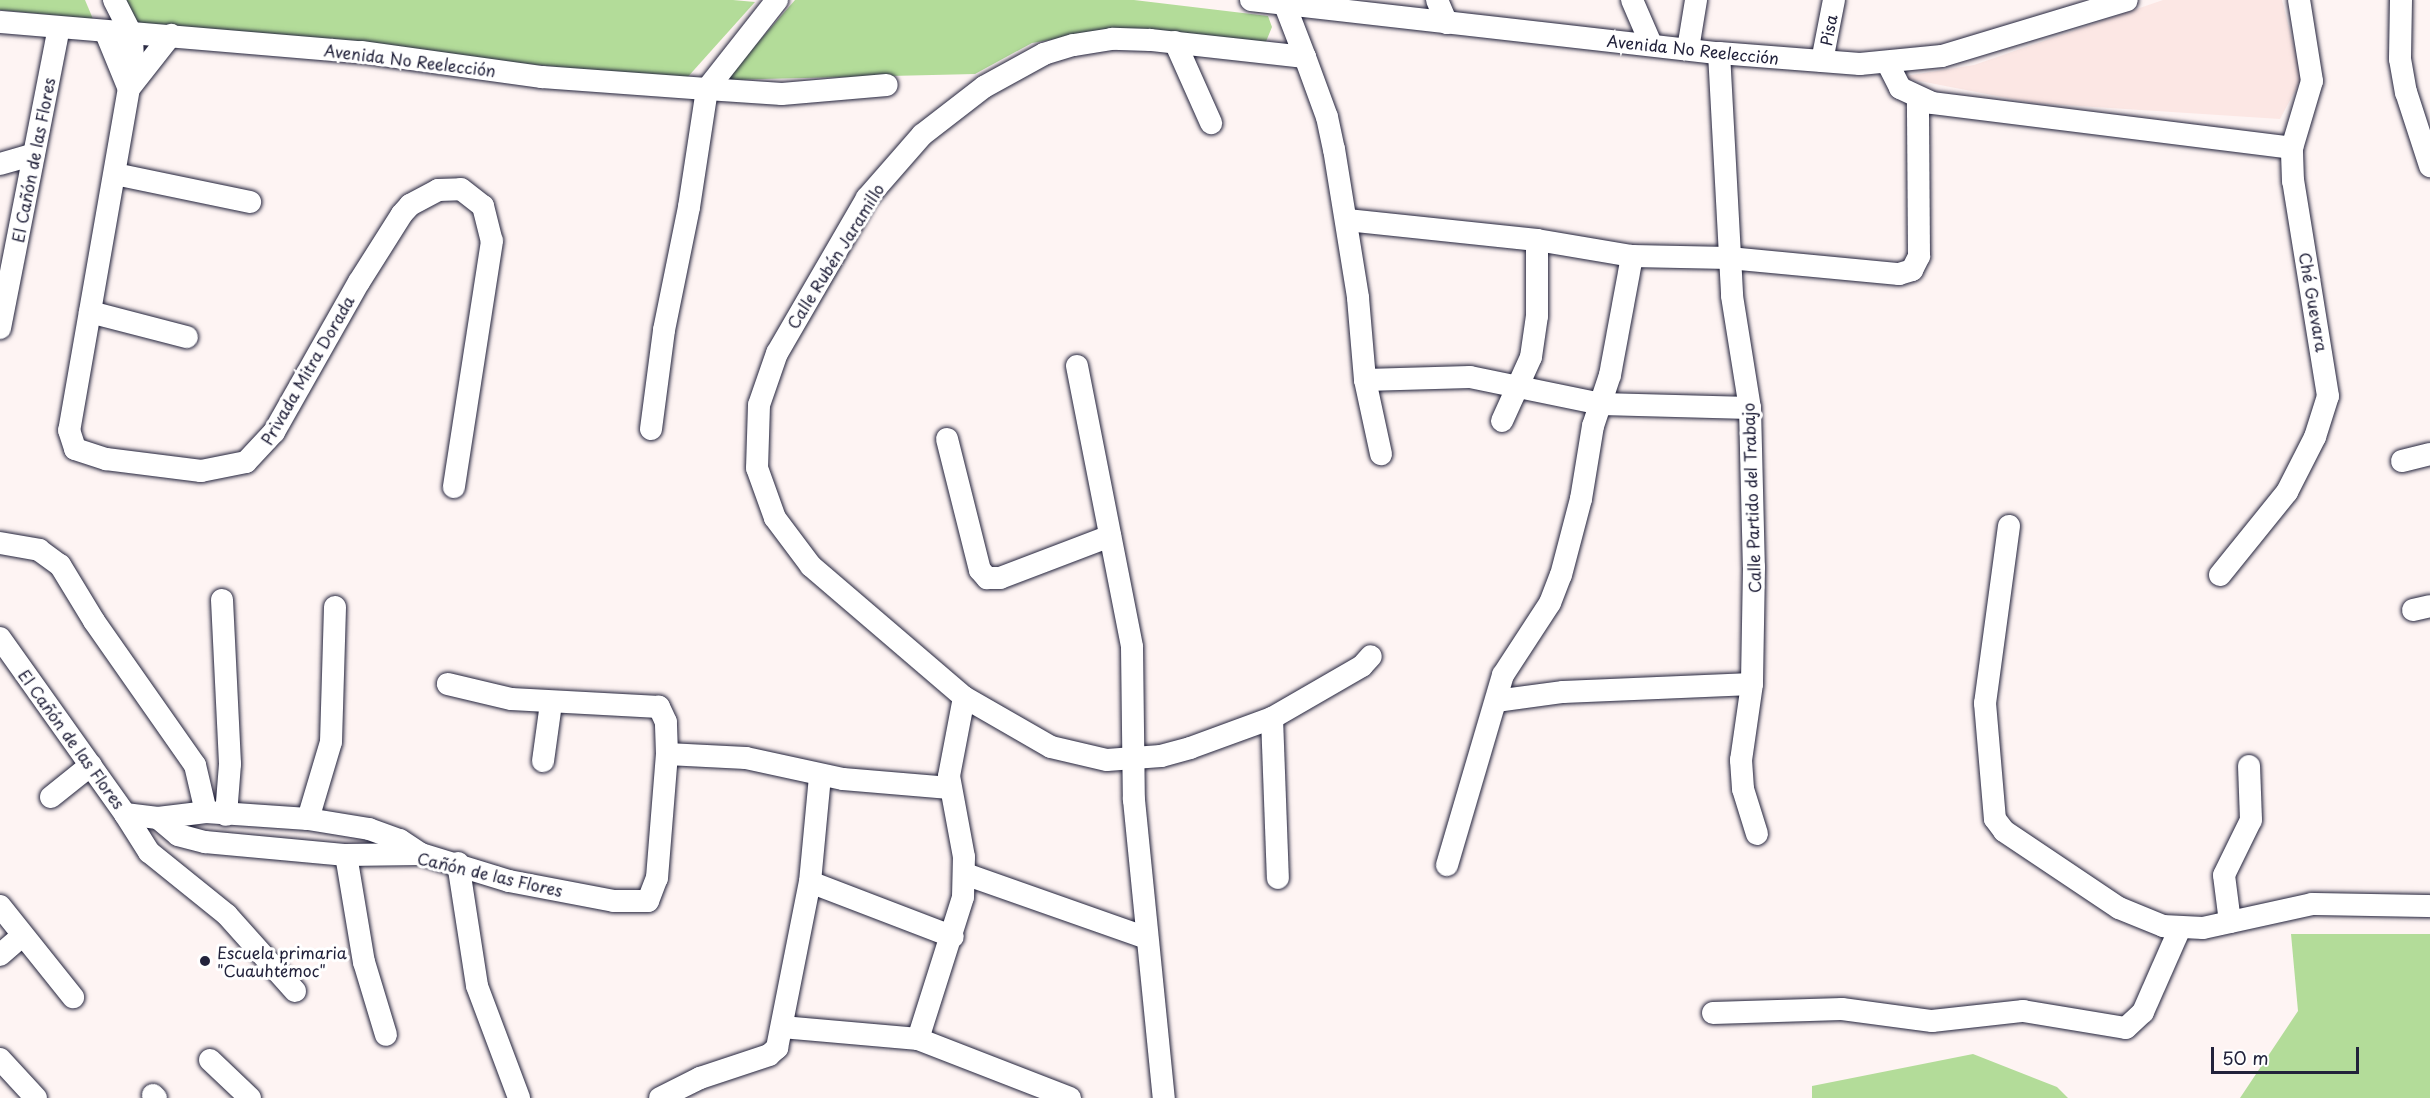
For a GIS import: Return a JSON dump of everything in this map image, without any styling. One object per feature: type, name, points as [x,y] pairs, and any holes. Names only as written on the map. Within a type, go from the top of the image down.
[{"type":"street","points":[[114,0],[132,35]]},
{"type":"street","points":[[651,429],[664,330],[689,207],[707,89],[777,0]]},
{"type":"street","name":"Avenida No Reelección","points":[[1251,0],[1688,49],[1822,61],[1887,64],[1974,48],[2127,0]]},
{"type":"street","points":[[1437,0],[1447,23]]},
{"type":"street","points":[[1632,0],[1651,44]]},
{"type":"street","points":[[1688,49],[1696,0]]},
{"type":"street","name":"Pisa","points":[[1822,61],[1834,0]]},
{"type":"street","name":"Ché Guevara","points":[[2220,575],[2287,492],[2315,437],[2328,396],[2293,181],[2292,148],[2312,81],[2299,0]]},
{"type":"street","points":[[2401,0],[2400,59],[2406,93],[2430,166]]},
{"type":"street","points":[[1284,2],[1327,117],[1347,220],[1365,380],[1381,454]]},
{"type":"street","name":"Avenida No Reelección","points":[[0,22],[106,33],[171,35],[361,52],[542,77],[707,89],[782,94],[887,85]]},
{"type":"street","name":"El Cañón de las Flores","points":[[0,328],[59,28]]},
{"type":"street","points":[[106,33],[128,89]]},
{"type":"street","name":"Privada Mitra Dorada","points":[[132,35],[128,89],[115,174],[69,430],[75,449],[106,459],[170,469],[201,471],[234,468],[260,450],[274,432],[359,282],[406,209],[438,190],[460,189],[469,193],[488,215],[492,241],[454,487]]},
{"type":"street","points":[[128,89],[171,35]]},
{"type":"street","name":"Calle Rubén Jaramillo","points":[[1305,57],[1174,42],[1112,39],[1073,45],[1015,70],[957,106],[892,165],[867,198],[795,317],[764,387],[757,422],[758,468],[764,496],[785,535],[811,566],[964,697],[1051,747],[1107,760],[1132,760],[1190,748],[1272,718],[1362,666],[1371,656]]},
{"type":"street","points":[[1174,42],[1211,123]]},
{"type":"street","name":"Calle Partido del Trabajo","points":[[1719,52],[1729,258],[1750,408],[1754,567],[1752,684],[1741,760],[1743,789],[1757,834]]},
{"type":"street","points":[[1887,64],[1900,88],[1918,99],[2147,132],[2292,148]]},
{"type":"street","points":[[1347,220],[1537,240],[1632,256],[1729,258],[1899,274],[1912,270],[1919,256],[1918,99]]},
{"type":"street","points":[[0,164],[34,154]]},
{"type":"street","points":[[115,174],[250,202]]},
{"type":"street","points":[[1502,421],[1531,357],[1537,316],[1537,240]]},
{"type":"street","points":[[1447,865],[1503,675],[1546,610],[1561,575],[1601,404],[1632,256]]},
{"type":"street","points":[[90,312],[187,337]]},
{"type":"street","points":[[1077,366],[1132,647],[1132,760],[1147,938],[1164,1098]]},
{"type":"street","points":[[1365,380],[1448,375],[1519,385],[1601,404],[1750,408]]},
{"type":"street","points":[[946,439],[980,570],[987,578],[1000,578],[1110,536]]},
{"type":"street","points":[[2402,460],[2430,454]]},
{"type":"street","points":[[2009,526],[1985,703],[1995,819],[2014,840],[2109,902],[2163,926],[2180,928],[2230,922],[2312,904],[2430,906]]},
{"type":"street","points":[[0,543],[39,550],[52,557],[106,640],[195,765],[216,813]]},
{"type":"street","points":[[216,813],[230,764],[222,600]]},
{"type":"street","points":[[308,819],[332,742],[334,607]]},
{"type":"street","name":"El Cañón de las Flores","points":[[0,638],[125,814],[158,818],[216,813],[308,819],[369,829],[400,840],[421,854]]},
{"type":"street","points":[[448,684],[489,696],[551,703],[654,704],[665,716],[667,754],[746,758],[820,776],[950,788]]},
{"type":"street","points":[[1496,701],[1563,692],[1752,684]]},
{"type":"street","points":[[918,1039],[953,937],[964,874],[961,838],[950,788],[964,697]]},
{"type":"street","points":[[543,761],[551,703]]},
{"type":"street","points":[[1272,718],[1278,878]]},
{"type":"street","name":"Cañón de las Flores","points":[[158,818],[178,835],[205,843],[346,855],[421,854],[458,863],[509,881],[614,901],[648,901],[657,878],[667,754]]},
{"type":"street","points":[[51,797],[91,765]]},
{"type":"street","points":[[2230,922],[2224,875],[2251,820],[2249,766]]},
{"type":"street","points":[[660,1098],[700,1078],[769,1055],[777,1048],[794,950],[810,882],[820,776]]},
{"type":"street","points":[[125,814],[149,852],[227,915],[295,991]]},
{"type":"street","points":[[346,855],[364,962],[386,1035]]},
{"type":"street","points":[[458,863],[477,986],[519,1098]]},
{"type":"street","points":[[964,874],[1147,938]]},
{"type":"street","points":[[810,882],[953,937]]},
{"type":"street","points":[[0,906],[73,997]]},
{"type":"street","points":[[1713,1013],[1842,1009],[1932,1021],[2023,1011],[2126,1028],[2143,1012],[2180,928]]},
{"type":"street","points":[[0,955],[22,936]]},
{"type":"street","points":[[782,1027],[918,1039],[1070,1098]]},
{"type":"street","points":[[0,1059],[36,1098]]},
{"type":"street","points":[[210,1060],[250,1098]]},
{"type":"shaded area","points":[[2163,0],[2282,0],[2302,78],[2280,119],[2033,103],[1899,77],[1974,65]]},
{"type":"green space","points":[[0,0],[85,0],[93,19],[0,10]]},
{"type":"green space","points":[[124,0],[733,0],[755,2],[685,80],[136,24]]},
{"type":"green space","points":[[795,0],[1134,0],[1268,16],[1272,27],[1265,44],[1103,31],[1032,43],[975,74],[725,80]]},
{"type":"green space","points":[[2291,934],[2430,934],[2430,1098],[2240,1098],[2298,1011]]},
{"type":"green space","points":[[1973,1054],[2057,1087],[2068,1098],[1812,1098],[1812,1086]]},
{"type":"place","name":"Escuela primaria \"Cuauhtémoc\"","points":[[205,961]]}]
